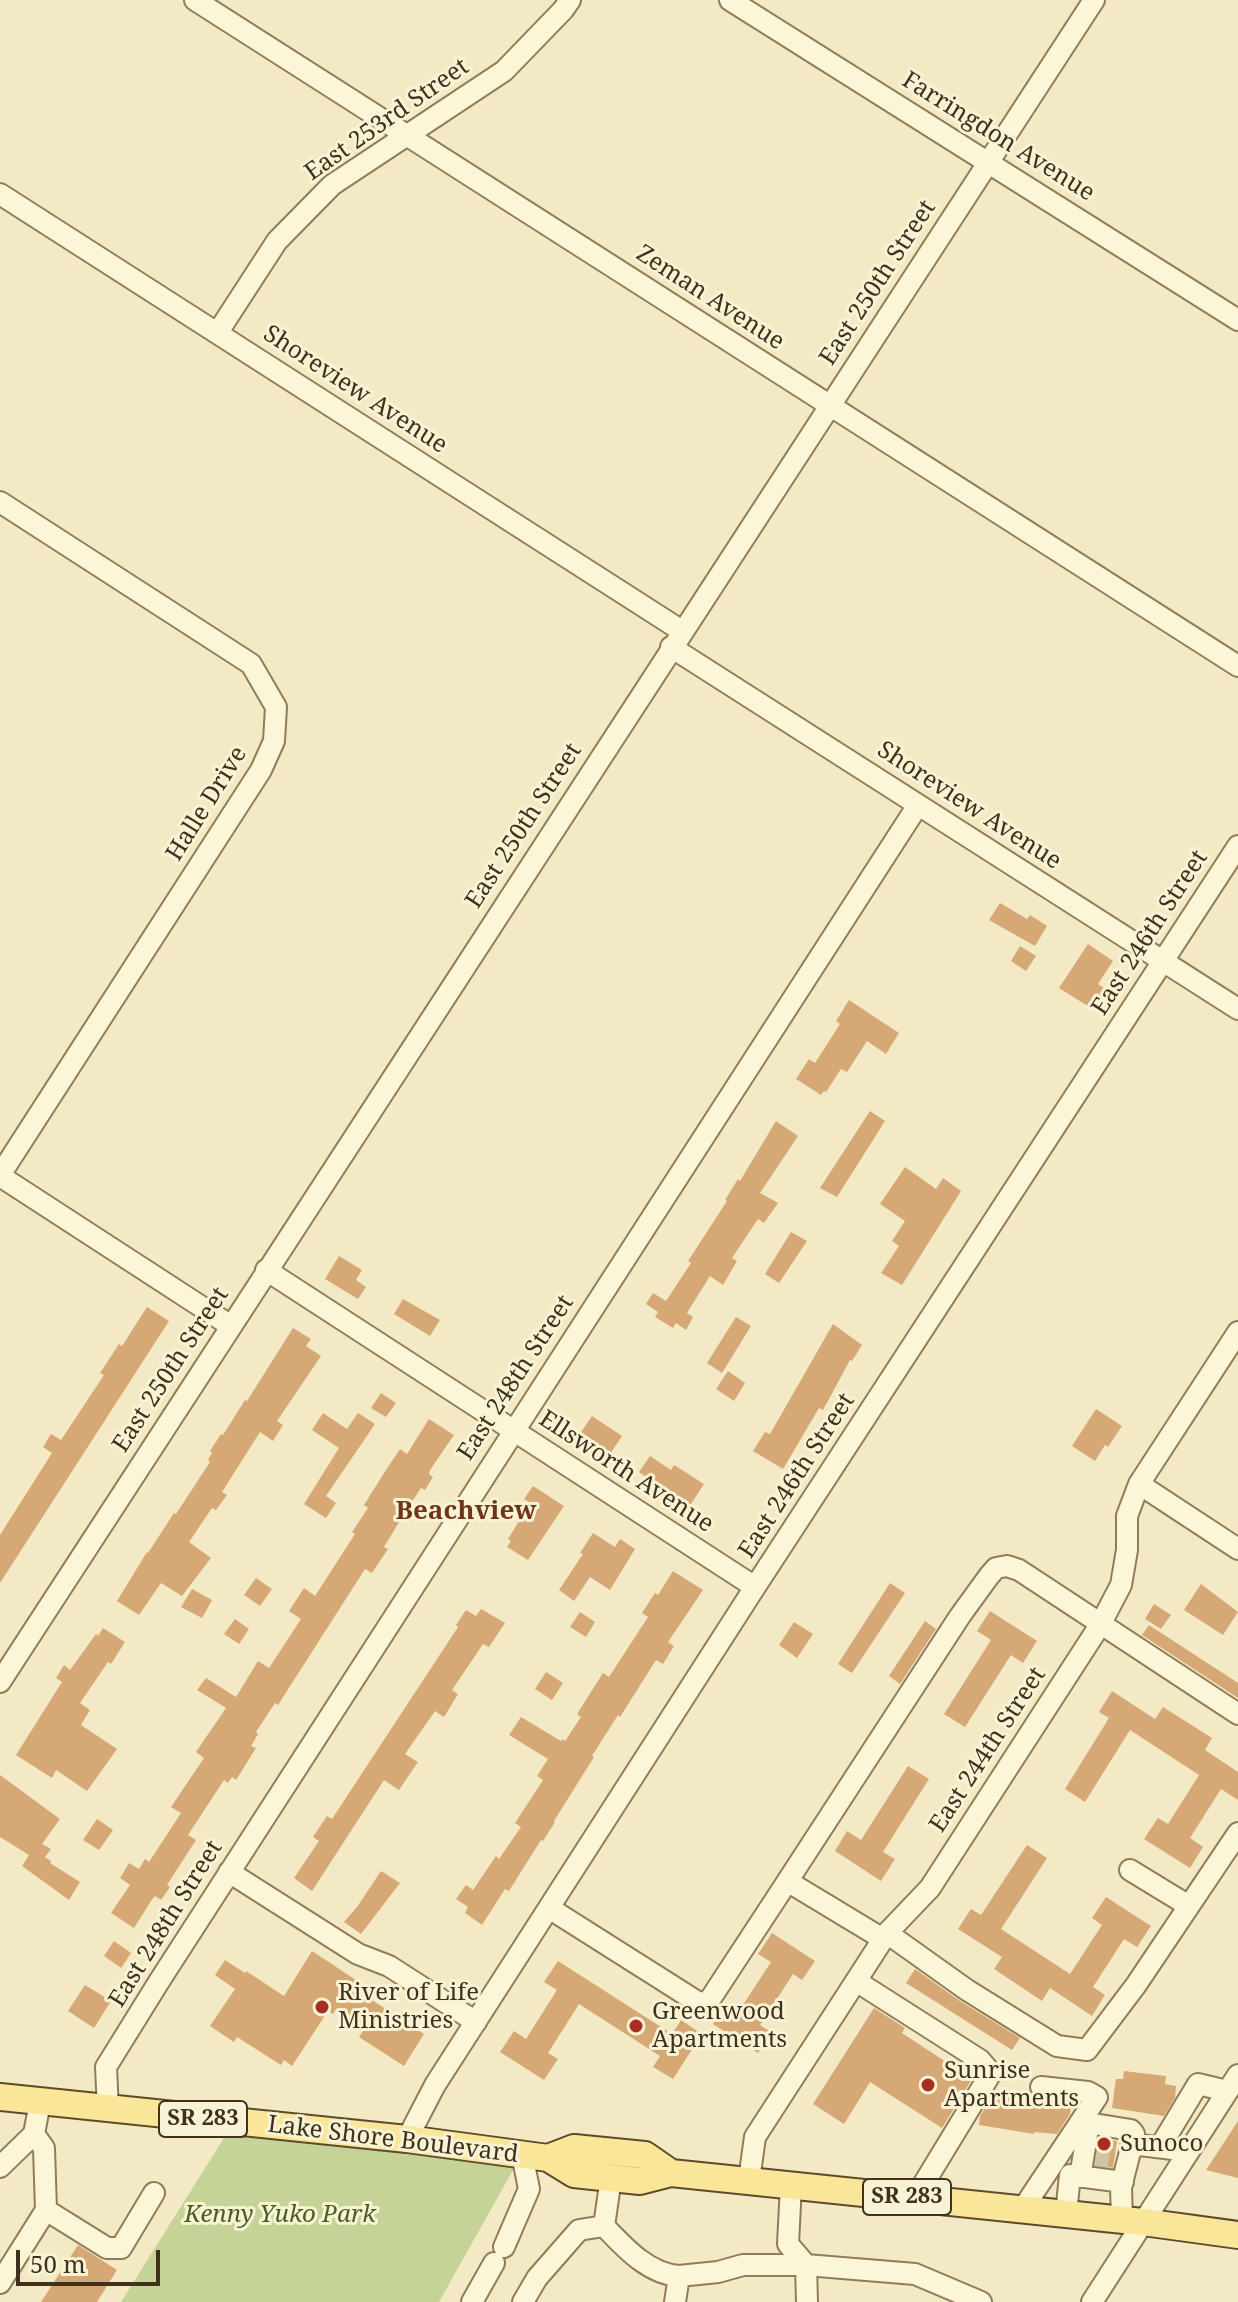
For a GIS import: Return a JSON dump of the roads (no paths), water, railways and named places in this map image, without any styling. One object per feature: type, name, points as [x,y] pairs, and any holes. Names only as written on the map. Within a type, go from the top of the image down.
[{"type":"main road","name":"Lake Shore Boulevard","points":[[0,2097],[407,2139],[535,2156],[574,2174],[640,2181],[671,2173],[749,2180],[1238,2235]]},
{"type":"main road","name":"Lake Shore Boulevard","points":[[535,2156],[574,2148],[645,2155],[671,2173]]},
{"type":"street","name":"Zeman Avenue","points":[[195,0],[1238,666]]},
{"type":"street","name":"East 253rd Street","points":[[218,332],[277,241],[332,185],[504,71],[570,0]]},
{"type":"street","name":"Farringdon Avenue","points":[[730,0],[1238,320]]},
{"type":"street","name":"East 250th Street","points":[[0,1682],[1094,0]]},
{"type":"street","name":"Shoreview Avenue","points":[[0,194],[218,332],[918,805],[1238,1009]]},
{"type":"street","name":"Halle Drive","points":[[0,502],[251,664],[276,707],[274,741],[261,770],[0,1175]]},
{"type":"street","name":"East 248th Street","points":[[108,2110],[106,2067],[513,1430],[918,805]]},
{"type":"street","name":"East 246th Street","points":[[407,2139],[435,2085],[755,1587],[1238,846]]},
{"type":"street","points":[[0,1175],[231,1326]]},
{"type":"street","name":"Ellsworth Avenue","points":[[266,1270],[755,1587]]},
{"type":"street","name":"East 244th Street","points":[[749,2180],[755,2137],[885,1936],[930,1888],[1100,1625],[1121,1585],[1127,1550],[1127,1516],[1139,1484],[1238,1332]]},
{"type":"street","points":[[1139,1484],[1238,1549]]},
{"type":"street","points":[[549,1908],[699,2003],[709,2001],[960,1616],[996,1568],[1007,1566],[1019,1570],[1238,1714]]},
{"type":"street","points":[[785,1885],[792,1884],[885,1936],[1057,2046],[1087,2050],[1136,1985],[1238,1833]]},
{"type":"street","points":[[1130,1870],[1189,1906]]},
{"type":"street","points":[[229,1872],[358,1954],[389,1966],[476,2022]]},
{"type":"street","points":[[856,1981],[980,2060],[991,2073],[915,2198]]},
{"type":"street","points":[[1160,2147],[1198,2084],[1233,2083]]},
{"type":"street","points":[[1092,2302],[1132,2221],[1189,2151],[1233,2083]]},
{"type":"street","points":[[1022,2210],[1097,2097],[1088,2092],[1041,2087]]},
{"type":"street","points":[[0,2166],[34,2134],[40,2102]]},
{"type":"street","points":[[1066,2214],[1075,2176],[1086,2156],[1088,2129],[1094,2124],[1131,2130],[1134,2134],[1125,2156],[1123,2182],[1132,2221]]},
{"type":"street","points":[[0,2283],[46,2210],[44,2148],[34,2134]]},
{"type":"street","points":[[1125,2156],[1140,2145],[1189,2151]]},
{"type":"street","points":[[472,2302],[499,2255],[529,2189],[535,2156]]},
{"type":"street","points":[[1047,2173],[1123,2182]]},
{"type":"street","points":[[604,2226],[611,2178]]},
{"type":"street","points":[[791,2185],[788,2244],[806,2265],[807,2302]]},
{"type":"street","points":[[46,2210],[107,2248],[121,2248],[154,2193]]},
{"type":"street","points":[[604,2226],[626,2249],[668,2276],[718,2272],[743,2265],[806,2265],[915,2274],[981,2302]]},
{"type":"street","points":[[523,2302],[537,2278],[579,2230],[604,2226]]},
{"type":"street","points":[[675,2302],[679,2276]]},
{"type":"tunnel","points":[[1089,2156],[1115,2159]]},
{"type":"place","name":"River of Life Ministries","points":[[322,2007]]},
{"type":"place","name":"Greenwood Apartments","points":[[636,2026]]},
{"type":"place","name":"Sunrise Apartments","points":[[928,2085]]},
{"type":"place","name":"Sunoco","points":[[1104,2144]]},
{"type":"district","name":"Beachview","points":[[466,1512]]},
{"type":"park label","name":"Kenny Yuko Park","points":[[280,2215]]}]
